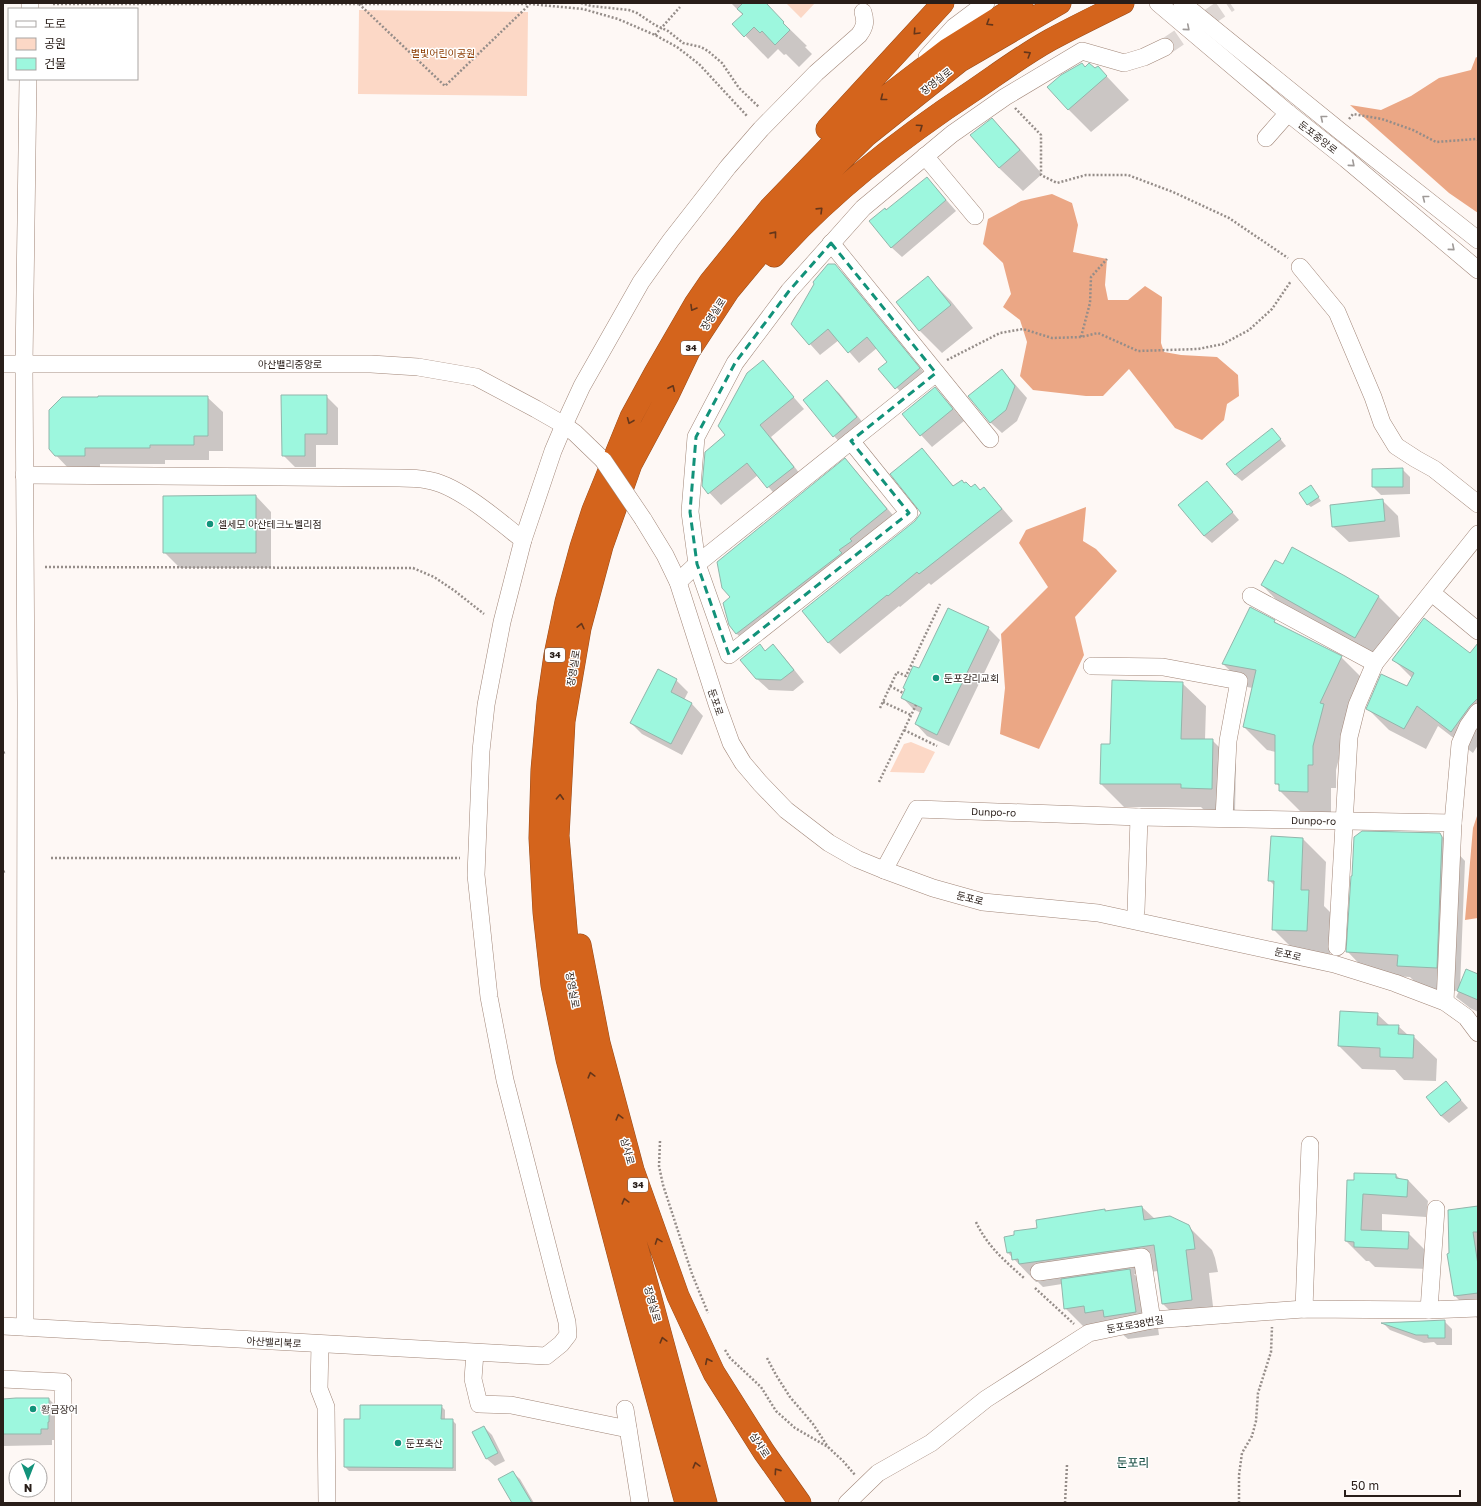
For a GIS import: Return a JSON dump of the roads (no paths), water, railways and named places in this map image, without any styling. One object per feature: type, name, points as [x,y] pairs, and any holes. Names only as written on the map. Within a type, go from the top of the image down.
[{"type":"highway","points":[[710,282],[752,213],[807,150],[943,3]]},
{"type":"highway","name":"장영실로","points":[[686,1503],[567,1059],[554,992],[544,912],[540,838],[542,770],[548,703],[558,640],[581,547],[593,510],[631,417],[695,304],[710,282],[770,208],[853,122],[948,49],[1022,3]]},
{"type":"highway","name":"장영실로","points":[[706,1503],[584,1051],[570,976],[558,836],[564,721],[580,628],[602,546],[631,464],[668,395],[689,351],[728,290],[821,180],[866,136],[960,61],[1060,3]]},
{"type":"highway","points":[[689,351],[789,240],[843,188],[895,145],[968,93],[1043,44],[1123,3]]},
{"type":"highway","name":"삼사로","points":[[558,836],[599,1043],[633,1170],[678,1296],[714,1373],[764,1452],[800,1503]]},
{"type":"highway","name":"34","points":[[676,1466],[680,1503]]},
{"type":"street","points":[[910,77],[954,27],[986,3]]},
{"type":"street","name":"둔포중앙로","points":[[1158,3],[1288,114],[1346,159],[1478,270]]},
{"type":"street","name":"둔포중앙로","points":[[1182,3],[1478,240]]},
{"type":"street","points":[[24,476],[399,478],[428,480],[444,484],[462,494],[523,540],[553,451],[564,425],[582,386],[641,282],[671,240],[728,167],[761,129],[816,73],[859,35],[864,28],[865,20],[863,12]]},
{"type":"street","points":[[851,441],[909,513],[729,655],[697,564],[690,512],[696,437],[735,363],[789,291],[863,208],[952,134],[1005,97],[1082,51],[1124,63],[1144,57],[1165,47]]},
{"type":"street","points":[[25,1327],[26,702],[24,364],[28,80]]},
{"type":"street","points":[[1266,138],[1288,114]]},
{"type":"street","points":[[925,156],[975,216]]},
{"type":"street","points":[[831,243],[990,440]]},
{"type":"street","points":[[1300,267],[1337,312],[1373,397],[1382,423],[1396,446],[1434,469],[1478,504]]},
{"type":"street","name":"아산밸리중앙로","points":[[3,364],[371,364],[418,367],[476,377],[564,425],[575,433],[603,460]]},
{"type":"street","points":[[678,582],[697,564],[851,441],[934,370]]},
{"type":"street","name":"둔포로","points":[[603,460],[643,519],[665,555],[678,582],[731,743],[744,763],[760,783],[786,810],[823,838],[857,859],[884,870],[933,888],[984,902],[1098,913],[1334,964],[1395,983],[1445,1002],[1466,1017],[1478,1034]]},
{"type":"street","points":[[1337,947],[1349,737],[1357,705],[1375,663],[1478,534]]},
{"type":"street","name":"아산밸리북로","points":[[3,1326],[546,1356],[561,1344],[568,1335],[567,1322],[505,1080],[489,997],[476,875],[481,751],[486,705],[502,622],[523,540]]},
{"type":"street","points":[[1432,593],[1478,631]]},
{"type":"street","points":[[1251,596],[1375,663]]},
{"type":"street","points":[[1092,666],[1163,667],[1240,681],[1228,741],[1224,818]]},
{"type":"street","points":[[1445,1002],[1453,823],[1460,744],[1468,726],[1478,712]]},
{"type":"street","name":"Dunpo-ro","points":[[884,870],[917,809],[1139,817],[1453,823]]},
{"type":"street","points":[[1136,912],[1139,817]]},
{"type":"street","points":[[1304,1309],[1310,1145]]},
{"type":"street","points":[[1429,1310],[1436,1209]]},
{"type":"street","points":[[1039,1272],[1142,1257],[1152,1320]]},
{"type":"street","name":"둔포로38번길","points":[[847,1503],[878,1473],[931,1443],[986,1399],[1090,1333],[1152,1320],[1304,1309],[1429,1310],[1478,1308]]},
{"type":"street","points":[[320,1344],[319,1389],[326,1408],[327,1503]]},
{"type":"street","points":[[475,1353],[473,1379],[479,1404],[511,1405],[628,1429]]},
{"type":"street","points":[[3,1379],[64,1382],[63,1503]]},
{"type":"street","points":[[625,1409],[640,1503]]},
{"type":"tunnel","points":[[1165,47],[1230,3]]},
{"type":"place","name":"셀세모 아산테크노벨리점","points":[[210,524]]},
{"type":"place","name":"둔포감리교회","points":[[936,678]]},
{"type":"place","name":"황금장어","points":[[33,1409]]},
{"type":"place","name":"둔포축산","points":[[398,1443]]},
{"type":"district","name":"둔포리","points":[[1133,1463]]},
{"type":"park label","name":"별빛어린이공원","points":[[443,53]]}]
